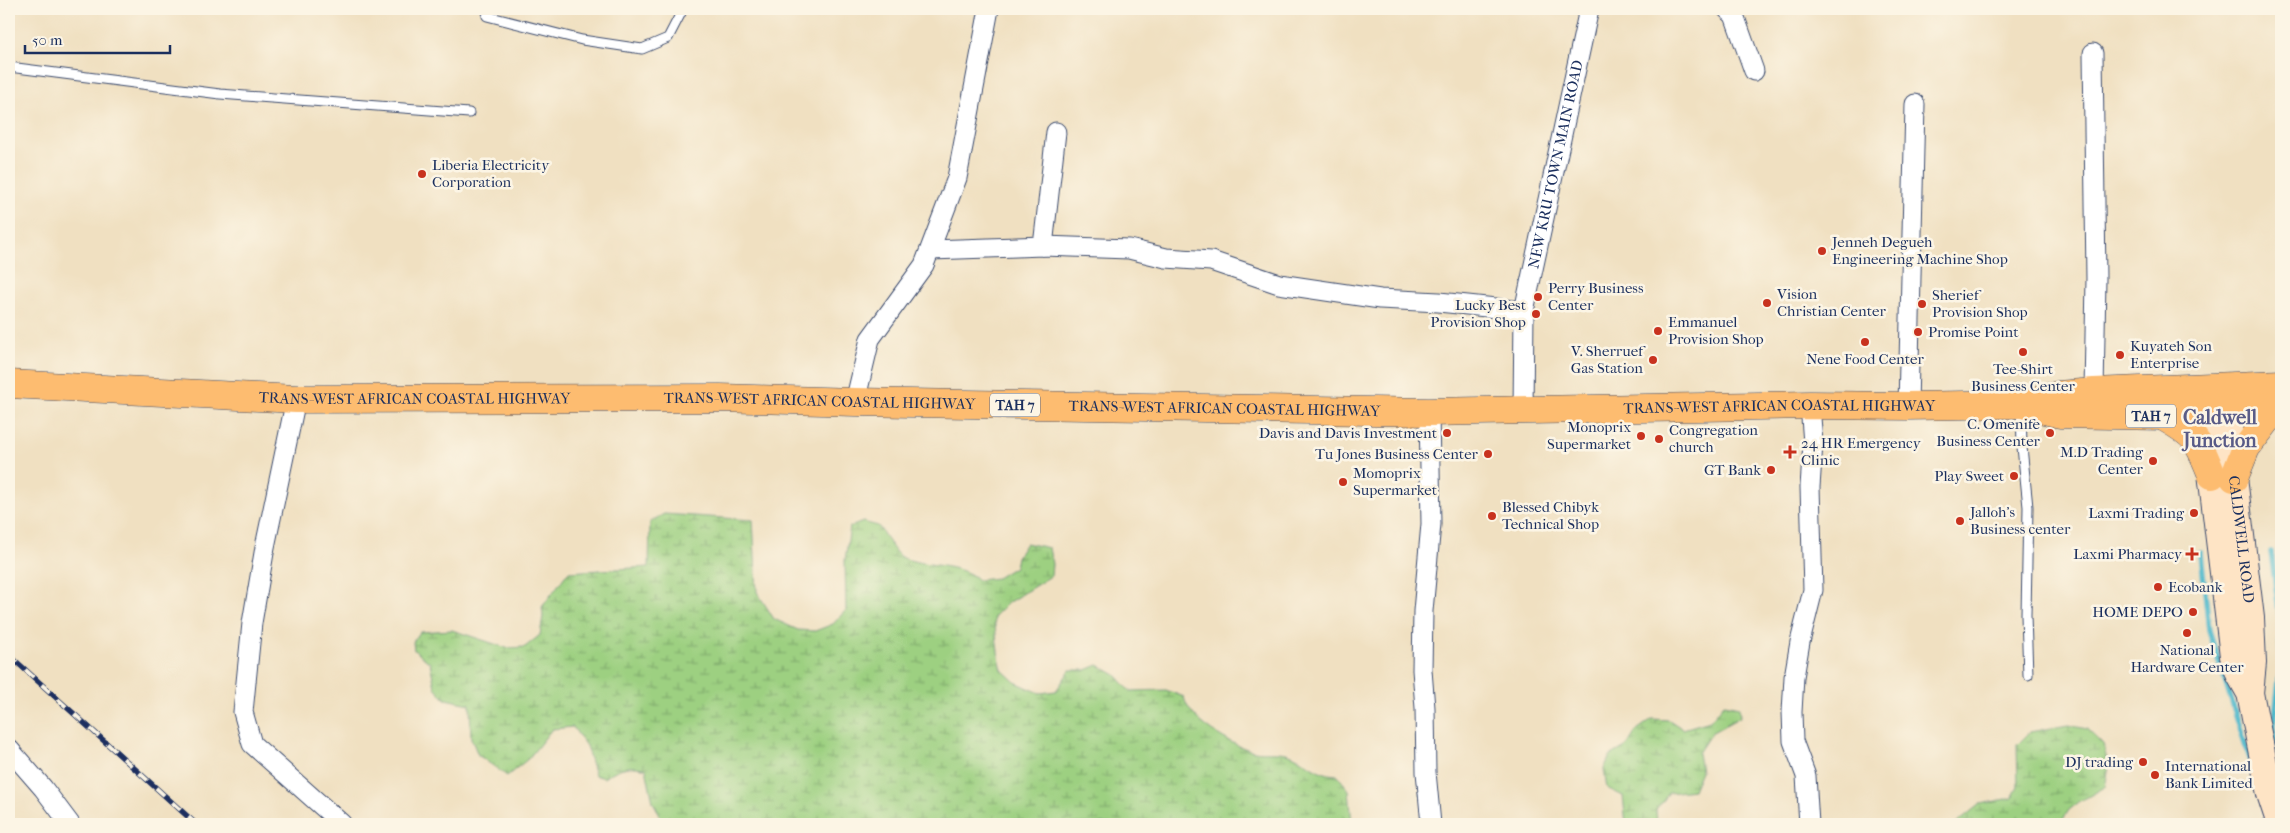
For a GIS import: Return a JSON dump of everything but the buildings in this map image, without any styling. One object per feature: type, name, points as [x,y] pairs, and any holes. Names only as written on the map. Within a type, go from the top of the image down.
[{"type":"highway","name":"TRANS-WEST AFRICAN COASTAL HIGHWAY","points":[[9,384],[296,399],[720,398],[1429,412],[1810,405],[2021,404],[2058,395],[2094,392],[2215,400],[2280,398]]},
{"type":"highway","points":[[2162,416],[2194,437],[2223,477],[2246,448],[2280,398]]},
{"type":"highway","name":"TRANS-WEST AFRICAN COASTAL HIGHWAY","points":[[2021,404],[2060,414],[2162,416],[2215,400]]},
{"type":"main road","name":"CALDWELL ROAD","points":[[2215,400],[2223,477],[2251,618],[2253,663],[2250,693],[2270,794],[2280,824]]},
{"type":"street","points":[[856,402],[870,340],[924,265],[957,178],[989,9]]},
{"type":"street","name":"NEW KRU TOWN MAIN ROAD","points":[[1523,411],[1524,311],[1589,9]]},
{"type":"street","points":[[1727,9],[1734,15],[1754,72]]},
{"type":"street","points":[[2093,53],[2096,278],[2094,392]]},
{"type":"street","points":[[1908,406],[1915,104]]},
{"type":"street","points":[[1043,246],[1056,132]]},
{"type":"street","points":[[930,250],[1043,246],[1129,249],[1166,258],[1210,261],[1279,284],[1380,299],[1439,302],[1524,311]]},
{"type":"street","points":[[296,399],[265,547],[252,623],[243,712],[252,744],[342,824]]},
{"type":"street","points":[[1809,824],[1806,776],[1794,741],[1792,712],[1794,677],[1800,642],[1813,590],[1810,488],[1813,443],[1810,405]]},
{"type":"street","points":[[1429,412],[1431,524],[1423,611],[1422,670],[1425,708],[1426,772],[1431,824]]},
{"type":"street","points":[[9,749],[43,788],[70,824]]},
{"type":"lane","points":[[487,16],[582,40],[642,49],[668,38],[683,9]]},
{"type":"lane","points":[[9,67],[220,94],[469,113]]},
{"type":"lane","points":[[2021,404],[2022,447],[2028,507],[2026,615],[2028,675]]},
{"type":"green space","points":[[664,514],[753,520],[757,592],[774,619],[798,630],[815,631],[833,624],[846,610],[845,560],[850,527],[863,522],[878,526],[901,557],[952,568],[971,575],[978,580],[997,578],[1015,567],[1017,557],[1026,543],[1049,548],[1052,564],[1051,576],[1009,602],[994,617],[1002,670],[1015,682],[1040,693],[1056,691],[1070,670],[1086,670],[1098,665],[1116,675],[1130,691],[1166,690],[1184,697],[1187,706],[1202,723],[1234,744],[1254,751],[1288,753],[1324,773],[1337,775],[1349,790],[1352,824],[665,824],[653,802],[646,769],[624,768],[604,778],[595,775],[586,746],[573,727],[552,729],[528,759],[507,776],[478,755],[471,738],[470,704],[445,699],[435,687],[430,663],[414,650],[413,642],[420,632],[452,630],[507,648],[525,647],[540,635],[543,616],[542,607],[568,572],[649,567],[650,522]]},
{"type":"green space","points":[[1724,704],[1739,707],[1740,717],[1711,733],[1698,753],[1701,771],[1693,790],[1669,793],[1656,810],[1657,824],[1626,824],[1623,796],[1607,788],[1604,769],[1610,756],[1627,746],[1637,730],[1652,719],[1669,720],[1683,729],[1710,721]]},
{"type":"green space","points":[[2068,725],[2087,729],[2103,745],[2109,767],[2105,787],[2069,810],[2060,824],[1955,824],[1980,804],[2012,798],[2018,787],[2017,745],[2030,732]]},
{"type":"waterway","points":[[2271,552],[2279,610],[2281,662],[2274,727],[2281,768]]},
{"type":"waterway","points":[[2201,553],[2209,630],[2250,759]]},
{"type":"railway","points":[[9,655],[196,824]]},
{"type":"place","name":"Liberia Electricity Corporation","points":[[422,174]]},
{"type":"place","name":"Jenneh Degueh Engineering Machine Shop","points":[[1822,251]]},
{"type":"place","name":"Perry Business Center","points":[[1538,297]]},
{"type":"place","name":"Vision Christian Center","points":[[1767,303]]},
{"type":"place","name":"Sherief Provision Shop","points":[[1922,304]]},
{"type":"place","name":"Lucky Best Provision Shop","points":[[1536,314]]},
{"type":"place","name":"Emmanuel Provision Shop","points":[[1658,331]]},
{"type":"place","name":"Promise Point","points":[[1918,332]]},
{"type":"place","name":"Nene Food Center","points":[[1865,342]]},
{"type":"place","name":"Tee-Shirt Business Center","points":[[2023,352]]},
{"type":"place","name":"Kuyateh Son Enterprise","points":[[2120,355]]},
{"type":"place","name":"V. Sherruef Gas Station","points":[[1653,360]]},
{"type":"place","name":"Davis and Davis Investment","points":[[1447,433]]},
{"type":"place","name":"C. Omenife Business Center","points":[[2050,433]]},
{"type":"place","name":"Monoprix Supermarket","points":[[1641,436]]},
{"type":"place","name":"Congregation church","points":[[1659,439]]},
{"type":"place","name":"24 HR Emergency Clinic","points":[[1790,452]]},
{"type":"place","name":"Tu Jones Business Center","points":[[1488,454]]},
{"type":"place","name":"M.D Trading Center","points":[[2153,461]]},
{"type":"place","name":"GT Bank","points":[[1771,470]]},
{"type":"place","name":"Play Sweet","points":[[2014,476]]},
{"type":"place","name":"Momoprix Supermarket","points":[[1343,482]]},
{"type":"place","name":"Laxmi Trading","points":[[2194,513]]},
{"type":"place","name":"Blessed Chibyk Technical Shop","points":[[1492,516]]},
{"type":"place","name":"Jalloh's Business center","points":[[1960,521]]},
{"type":"place","name":"Laxmi Pharmacy","points":[[2192,554]]},
{"type":"place","name":"Ecobank","points":[[2158,587]]},
{"type":"place","name":"HOME DEPO","points":[[2193,612]]},
{"type":"place","name":"National Hardware Center","points":[[2187,633]]},
{"type":"place","name":"DJ trading","points":[[2143,762]]},
{"type":"place","name":"International Bank Limited","points":[[2155,775]]},
{"type":"district","name":"Caldwell Junction","points":[[2220,428]]}]
